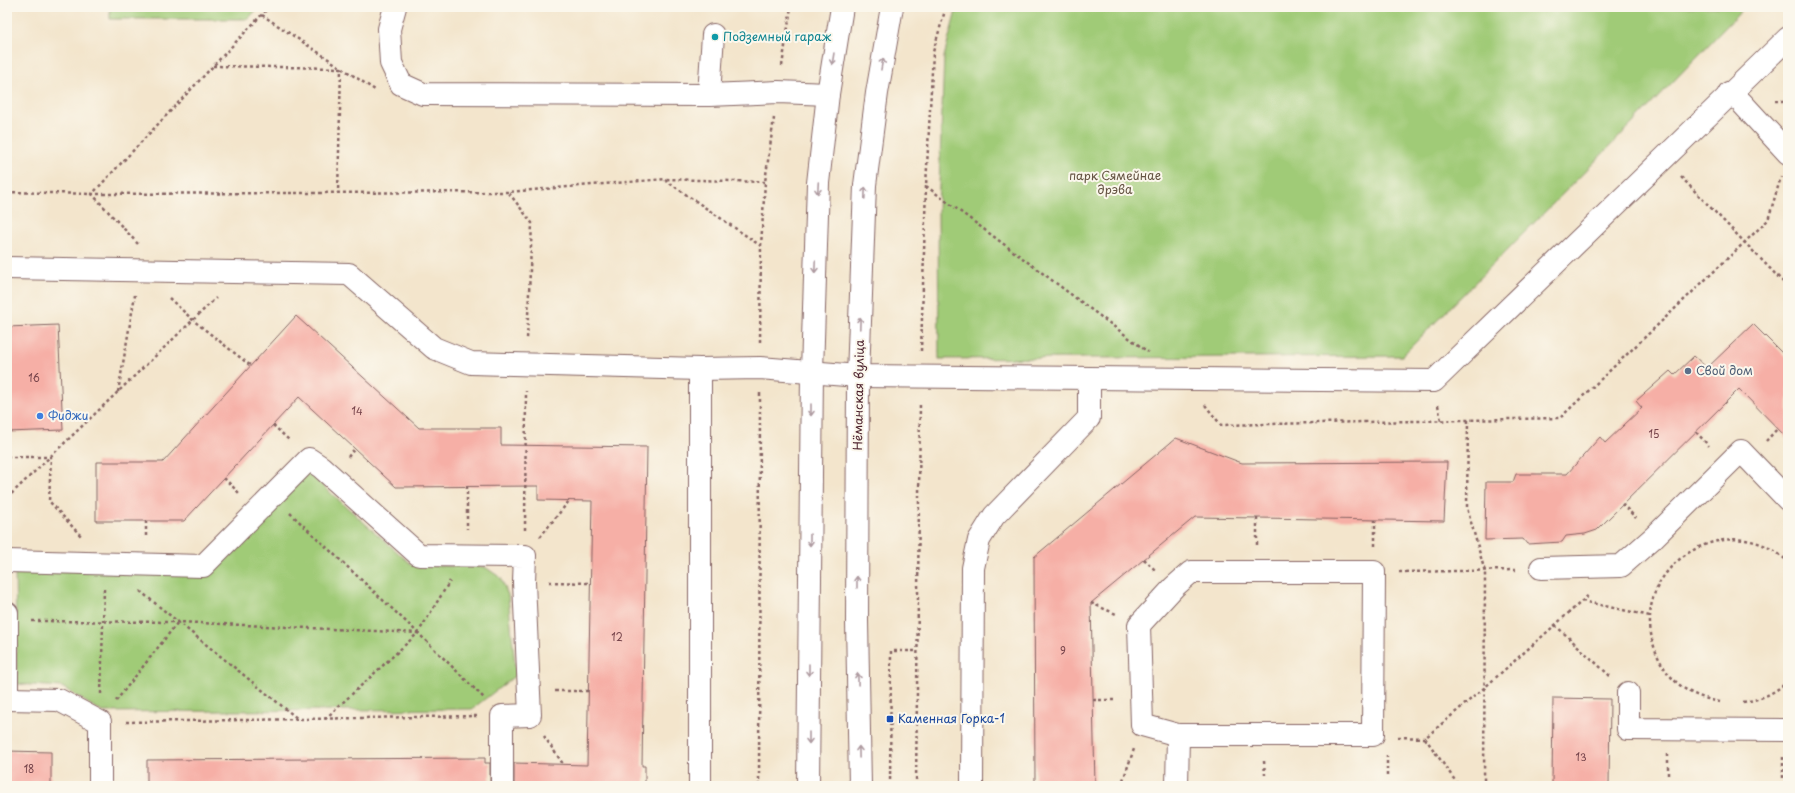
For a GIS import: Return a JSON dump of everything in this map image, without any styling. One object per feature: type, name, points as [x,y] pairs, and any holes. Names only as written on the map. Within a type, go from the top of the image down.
[{"type":"main road","points":[[395,7],[389,28],[391,63],[401,84],[423,94],[709,95],[778,92],[828,94]]},
{"type":"main road","points":[[808,786],[812,371],[818,183],[828,94],[842,7]]},
{"type":"main road","name":"Нёманская вуліца","points":[[860,786],[857,621],[858,376],[865,185],[877,93],[892,7]]},
{"type":"main road","points":[[709,95],[713,35]]},
{"type":"main road","points":[[7,268],[349,274],[434,348],[471,363],[700,369],[760,368],[812,371],[858,376],[1434,381],[1729,93],[1788,38]]},
{"type":"main road","points":[[1729,93],[1741,102],[1788,153]]},
{"type":"main road","points":[[700,369],[700,786]]},
{"type":"main road","points":[[972,786],[973,568],[979,540],[994,516],[1089,418],[1089,378]]},
{"type":"main road","points":[[1541,568],[1621,566],[1649,542],[1740,451],[1788,500]]},
{"type":"main road","points":[[7,561],[203,566],[309,459],[321,467],[419,555],[525,556],[524,582],[530,715],[502,716],[502,786]]},
{"type":"main road","points":[[1191,572],[1374,572],[1373,735],[1178,735],[1142,725],[1139,625],[1174,587],[1191,572]]},
{"type":"main road","points":[[7,613],[7,699],[59,700],[100,722],[100,786]]},
{"type":"main road","points":[[1628,692],[1628,729],[1788,730]]},
{"type":"main road","points":[[1177,786],[1178,735]]},
{"type":"path","points":[[92,194],[269,7]]},
{"type":"path","points":[[758,786],[761,246],[765,182],[791,7]]},
{"type":"path","points":[[916,786],[921,377],[926,186],[933,52],[946,7]]},
{"type":"path","points":[[262,15],[378,92]]},
{"type":"path","points":[[213,66],[341,68]]},
{"type":"path","points":[[338,193],[341,68]]},
{"type":"path","points":[[1663,158],[1788,287]]},
{"type":"path","points":[[1184,379],[1221,425],[1560,418],[1768,220],[1781,176]]},
{"type":"path","points":[[7,192],[92,194],[509,192],[665,179],[765,182]]},
{"type":"path","points":[[665,179],[761,246]]},
{"type":"path","points":[[926,186],[1152,355]]},
{"type":"path","points":[[509,192],[532,223],[526,365],[525,556]]},
{"type":"path","points":[[140,270],[194,320],[251,366]]},
{"type":"path","points":[[7,498],[194,320],[241,272]]},
{"type":"path","points":[[1468,420],[1467,508],[1485,572],[1484,786]]},
{"type":"path","points":[[7,457],[51,457]]},
{"type":"path","points":[[51,457],[49,501],[105,563],[100,722]]},
{"type":"path","points":[[325,719],[418,633],[467,555],[466,486]]},
{"type":"path","points":[[272,497],[418,633],[502,716]]},
{"type":"path","points":[[525,556],[569,501]]},
{"type":"path","points":[[1723,702],[1704,699],[1681,686],[1663,666],[1652,642],[1650,616],[1656,590],[1670,567],[1690,550],[1715,541],[1743,540],[1770,548],[1788,561]]},
{"type":"path","points":[[1459,786],[1425,738],[1484,688],[1621,566]]},
{"type":"path","points":[[1374,572],[1485,572],[1541,568]]},
{"type":"path","points":[[524,582],[590,583]]},
{"type":"path","points":[[136,587],[298,719]]},
{"type":"path","points":[[1581,601],[1650,616]]},
{"type":"path","points":[[7,621],[178,622],[418,633]]},
{"type":"path","points":[[100,722],[178,622]]},
{"type":"path","points":[[1555,625],[1628,692]]},
{"type":"path","points":[[890,786],[891,651],[918,651]]},
{"type":"path","points":[[1736,703],[1756,700],[1780,689],[1788,682]]},
{"type":"path","points":[[529,692],[588,691]]},
{"type":"path","points":[[530,715],[563,764]]},
{"type":"path","points":[[100,722],[502,716]]},
{"type":"path","points":[[1121,786],[1142,725]]},
{"type":"green space","points":[[110,7],[259,7],[248,19],[110,19]]},
{"type":"green space","name":"парк Сямейнае дрэва","points":[[957,7],[1745,7],[1639,117],[1402,356],[939,359],[938,211],[944,57]]},
{"type":"green space","points":[[307,472],[412,565],[485,567],[501,578],[508,595],[516,675],[472,709],[102,712],[62,687],[17,684],[15,568],[205,573]]},
{"type":"building","points":[[296,316],[419,428],[501,428],[501,445],[647,447],[642,766],[645,766],[645,786],[514,786],[514,763],[587,765],[592,501],[538,500],[538,486],[396,487],[299,397],[184,521],[96,521],[96,462],[163,462]]},
{"type":"building","points":[[1753,324],[1788,359],[1788,439],[1739,389],[1597,530],[1585,534],[1566,536],[1562,542],[1527,544],[1523,539],[1485,540],[1486,482],[1513,482],[1516,474],[1567,474],[1600,437],[1605,443],[1642,408],[1636,401],[1670,371],[1674,375],[1694,356],[1707,368]]},
{"type":"building","points":[[58,325],[63,430],[7,432],[7,327]]},
{"type":"building","points":[[1176,438],[1242,463],[1447,462],[1444,521],[1195,517],[1091,603],[1095,786],[1035,786],[1034,557]]},
{"type":"building","points":[[1553,698],[1610,699],[1609,786],[1552,786]]},
{"type":"building","points":[[7,751],[51,752],[51,786],[7,786]]},
{"type":"building","points":[[485,758],[485,763],[490,763],[490,786],[147,786],[147,760]]},
{"type":"place","name":"Подземный гараж","points":[[715,37]]},
{"type":"place","name":"Свой дом","points":[[1688,371]]},
{"type":"place","name":"Фиджи","points":[[40,416]]},
{"type":"place","name":"Каменная Горка-1","points":[[890,719]]}]
